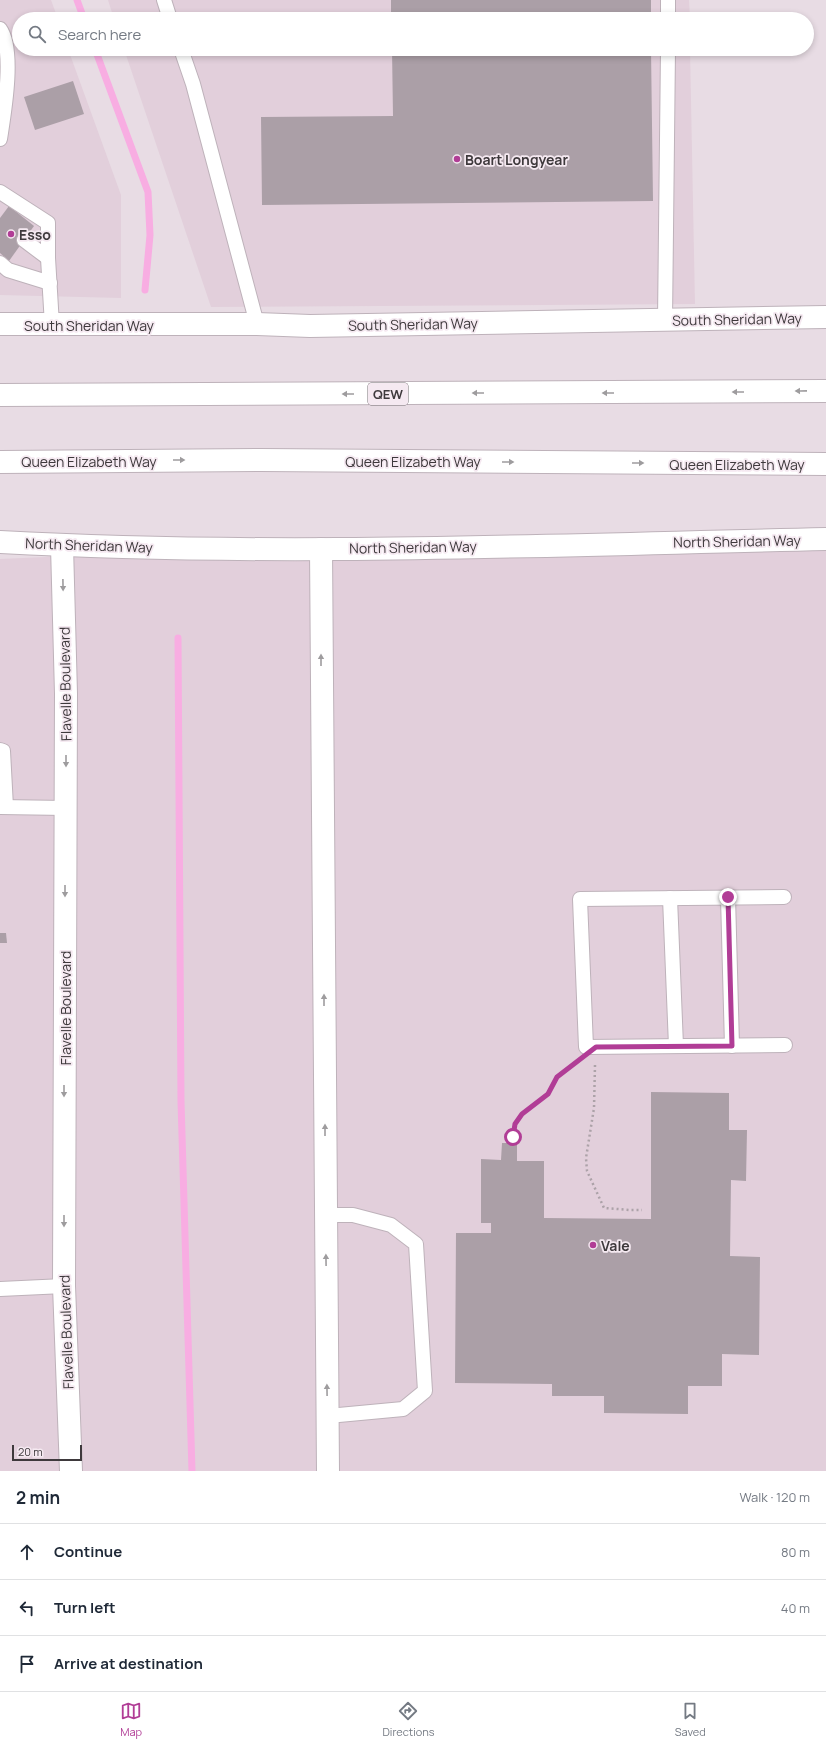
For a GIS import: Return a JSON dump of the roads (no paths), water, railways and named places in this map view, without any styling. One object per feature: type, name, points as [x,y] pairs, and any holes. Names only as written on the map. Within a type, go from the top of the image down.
[{"type":"main road","name":"South Sheridan Way","points":[[0,324],[256,324],[310,326],[665,321],[740,318],[826,318]]},
{"type":"main road","name":"QEW","points":[[0,395],[826,391]]},
{"type":"main road","name":"Queen Elizabeth Way","points":[[0,462],[269,460],[826,464]]},
{"type":"main road","name":"North Sheridan Way","points":[[0,542],[62,546],[321,549],[826,539]]},
{"type":"main road","name":"Flavelle Boulevard","points":[[62,546],[66,694],[64,1286],[71,1471]]},
{"type":"main road","points":[[321,549],[328,1471]]},
{"type":"lane","points":[[164,0],[168,12]]},
{"type":"lane","points":[[668,0],[668,12]]},
{"type":"lane","points":[[0,29],[8,52],[5,105],[0,139]]},
{"type":"lane","points":[[183,56],[193,84],[256,324]]},
{"type":"lane","points":[[665,321],[668,56]]},
{"type":"lane","points":[[0,192],[48,223],[48,258],[52,325]]},
{"type":"lane","points":[[24,240],[48,258]]},
{"type":"lane","points":[[0,263],[8,270],[50,283]]},
{"type":"lane","points":[[0,750],[3,751],[3,808],[66,808]]},
{"type":"lane","points":[[728,897],[732,1046]]},
{"type":"lane","points":[[784,897],[580,899],[586,1047],[785,1045]]},
{"type":"lane","points":[[670,898],[676,1046]]},
{"type":"lane","points":[[326,1215],[353,1215],[391,1225],[416,1244],[425,1391],[403,1409],[328,1416]]},
{"type":"lane","points":[[0,1289],[64,1286]]},
{"type":"waterway","points":[[77,0],[81,12]]},
{"type":"waterway","points":[[98,56],[148,192],[150,235],[145,290]]},
{"type":"waterway","points":[[178,638],[181,1101],[192,1471]]},
{"type":"place","name":"Boart Longyear","points":[[457,159]]},
{"type":"place","name":"Esso","points":[[11,234]]},
{"type":"place","name":"Vale","points":[[593,1245]]}]
